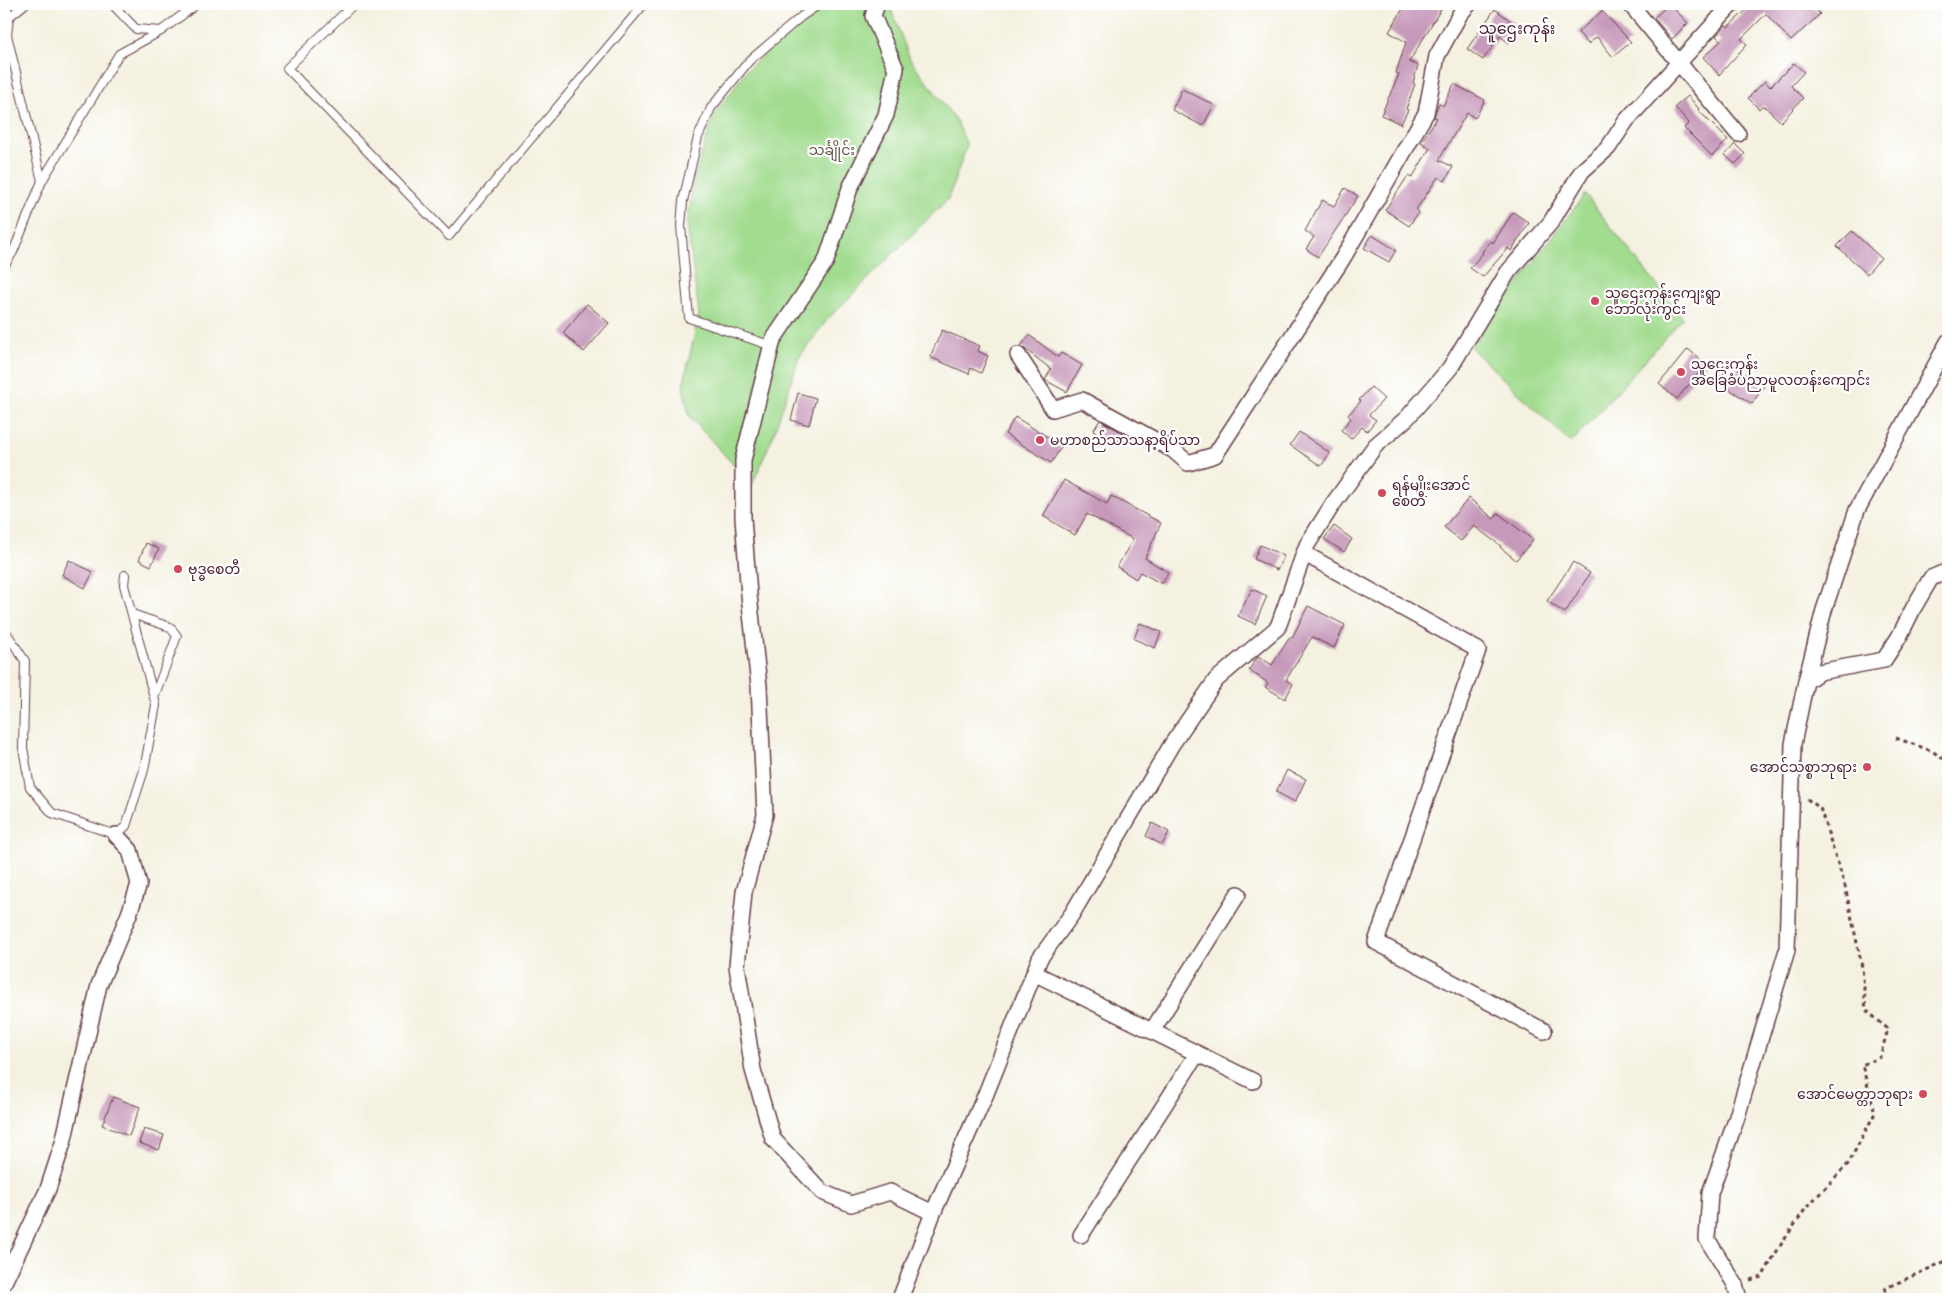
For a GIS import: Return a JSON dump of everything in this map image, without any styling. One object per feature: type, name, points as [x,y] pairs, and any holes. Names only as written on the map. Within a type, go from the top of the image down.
[{"type":"street","points":[[877,4],[873,16],[896,69],[886,115],[850,188],[826,260],[773,340],[744,460],[743,518],[759,686],[765,815],[744,892],[737,966],[753,1070],[773,1139],[822,1192],[851,1204],[890,1192],[933,1213]]},
{"type":"street","points":[[1018,355],[1053,410],[1082,400],[1173,450],[1188,463],[1215,455],[1343,258],[1426,113],[1437,56],[1460,14],[1469,4]]},
{"type":"street","points":[[1630,4],[1738,134]]},
{"type":"street","points":[[900,1299],[933,1213],[985,1096],[1040,958],[1072,914],[1172,744],[1216,680],[1278,627],[1307,545],[1333,504],[1375,446],[1407,418],[1450,368],[1508,272],[1551,222],[1582,171],[1608,148],[1626,121],[1732,4]]},
{"type":"street","points":[[1739,1299],[1735,1284],[1707,1239],[1710,1194],[1736,1120],[1787,950],[1793,744],[1806,681],[1824,610],[1857,510],[1948,342]]},
{"type":"street","points":[[1304,554],[1478,650],[1376,942],[1544,1031]]},
{"type":"street","points":[[1806,681],[1819,672],[1884,660],[1899,637],[1914,606],[1931,578],[1948,572]]},
{"type":"street","points":[[4,1282],[48,1189],[63,1143],[98,985],[129,914],[139,884],[130,850],[116,836]]},
{"type":"street","points":[[1152,1031],[1238,894]]},
{"type":"street","points":[[1034,973],[1253,1081]]},
{"type":"street","points":[[1081,1235],[1196,1054]]},
{"type":"lane","points":[[25,4],[6,15],[7,35],[42,181]]},
{"type":"lane","points":[[112,4],[136,29],[161,31]]},
{"type":"lane","points":[[4,266],[12,252],[42,181],[119,54],[161,31],[197,4]]},
{"type":"lane","points":[[354,4],[287,68],[449,236],[644,4]]},
{"type":"lane","points":[[772,346],[689,318],[681,226],[683,201],[698,136],[711,108],[749,61],[802,16],[820,4]]},
{"type":"lane","points":[[4,629],[25,661],[23,748],[30,787],[52,813],[116,836],[126,826],[144,770],[156,705],[124,585],[125,575]]},
{"type":"lane","points":[[132,614],[170,627],[177,636],[154,697]]},
{"type":"path","points":[[1896,738],[1932,751],[1948,762]]},
{"type":"path","points":[[1735,1284],[1762,1276],[1806,1208],[1848,1164],[1875,1113],[1862,1066],[1880,1057],[1888,1029],[1866,1010],[1862,967],[1845,886],[1820,808],[1792,790]]},
{"type":"path","points":[[1882,1299],[1886,1288],[1948,1260]]},
{"type":"green space","name":"သင်္ချိုင်း","points":[[826,4],[889,4],[910,59],[957,122],[967,145],[948,199],[826,321],[799,358],[773,436],[752,485],[689,416],[683,386],[699,314],[687,224],[694,179],[713,117],[747,70],[786,35]]},
{"type":"green space","points":[[1585,194],[1683,318],[1571,443],[1470,347]]},
{"type":"building","points":[[1406,4],[1444,4],[1409,62],[1418,65],[1413,83],[1415,84],[1406,109],[1408,110],[1401,124],[1381,115],[1399,74],[1396,73],[1406,42],[1389,32]]},
{"type":"building","points":[[1669,4],[1688,23],[1672,39],[1654,18]]},
{"type":"building","points":[[1753,4],[1810,4],[1820,14],[1791,41],[1766,14],[1741,39],[1747,44],[1719,75],[1703,57],[1721,41],[1716,36],[1726,25],[1728,27]]},
{"type":"building","points":[[1495,9],[1520,28],[1509,43],[1500,36],[1483,60],[1467,49]]},
{"type":"building","points":[[1602,11],[1631,42],[1613,57],[1597,37],[1588,44],[1578,32]]},
{"type":"building","points":[[1794,63],[1804,72],[1791,86],[1803,98],[1781,122],[1763,105],[1759,109],[1748,98],[1765,81],[1770,87]]},
{"type":"building","points":[[1454,84],[1485,100],[1475,118],[1467,113],[1450,141],[1439,160],[1453,167],[1445,181],[1438,177],[1416,210],[1419,212],[1409,226],[1385,210],[1408,176],[1412,178],[1430,148],[1421,142],[1437,118],[1434,117],[1439,103],[1443,106]]},
{"type":"building","points":[[1182,89],[1214,105],[1203,126],[1172,110]]},
{"type":"building","points":[[1688,96],[1698,110],[1728,140],[1712,156],[1684,128],[1689,123],[1675,107]]},
{"type":"building","points":[[1735,144],[1745,154],[1735,164],[1725,155]]},
{"type":"building","points":[[1345,188],[1358,196],[1318,257],[1306,249],[1314,237],[1305,231],[1322,200],[1334,206]]},
{"type":"building","points":[[1513,212],[1529,223],[1511,251],[1508,248],[1483,277],[1470,268],[1491,241],[1493,243]]},
{"type":"building","points":[[1852,231],[1881,258],[1867,274],[1837,246]]},
{"type":"building","points":[[1372,235],[1396,250],[1389,262],[1364,248]]},
{"type":"building","points":[[587,304],[609,323],[584,352],[563,333]]},
{"type":"building","points":[[942,330],[980,346],[978,351],[988,356],[981,373],[971,368],[969,374],[930,357]]},
{"type":"building","points":[[1029,335],[1058,357],[1061,353],[1082,365],[1067,392],[1045,380],[1051,369],[1021,346]]},
{"type":"building","points":[[1688,349],[1706,364],[1677,399],[1659,384]]},
{"type":"building","points":[[1735,367],[1764,386],[1752,404],[1723,385]]},
{"type":"building","points":[[1371,387],[1384,399],[1369,415],[1376,420],[1367,431],[1362,427],[1351,439],[1341,430],[1351,418],[1348,415]]},
{"type":"building","points":[[798,393],[816,398],[809,425],[791,420]]},
{"type":"building","points":[[1015,417],[1062,446],[1051,463],[1005,434]]},
{"type":"building","points":[[1100,420],[1123,433],[1116,445],[1093,431]]},
{"type":"building","points":[[1299,432],[1330,453],[1321,466],[1290,445]]},
{"type":"building","points":[[1064,480],[1107,504],[1111,496],[1161,523],[1145,558],[1168,572],[1162,584],[1140,572],[1136,579],[1117,567],[1133,539],[1087,514],[1075,535],[1043,516]]},
{"type":"building","points":[[1469,498],[1494,519],[1498,513],[1533,540],[1516,560],[1474,526],[1461,541],[1444,527]]},
{"type":"building","points":[[1334,526],[1352,539],[1344,552],[1324,539]]},
{"type":"building","points":[[146,543],[159,549],[151,566],[139,560]]},
{"type":"building","points":[[1260,545],[1284,556],[1277,570],[1254,559]]},
{"type":"building","points":[[69,560],[93,572],[85,588],[62,575]]},
{"type":"building","points":[[1573,562],[1590,573],[1565,613],[1547,601]]},
{"type":"building","points":[[1252,589],[1267,596],[1255,624],[1238,616]]},
{"type":"building","points":[[1308,606],[1345,625],[1334,648],[1312,637],[1286,680],[1293,684],[1285,699],[1265,687],[1268,683],[1249,670],[1258,656],[1272,665],[1290,637],[1292,638]]},
{"type":"building","points":[[1140,623],[1161,632],[1155,648],[1134,639]]},
{"type":"building","points":[[1287,770],[1306,779],[1295,802],[1276,792]]},
{"type":"building","points":[[1152,823],[1169,832],[1162,845],[1146,836]]},
{"type":"building","points":[[113,1097],[140,1107],[129,1136],[102,1125]]},
{"type":"building","points":[[144,1129],[164,1135],[159,1150],[139,1143]]},
{"type":"place","name":"သူဌေးကုန်းကျေးရွာ ဘောလုံးကွင်း","points":[[1595,301]]},
{"type":"place","name":"သူဌေးကုန်း အခြေခံပညာမူလတန်းကျောင်း","points":[[1681,372]]},
{"type":"place","name":"မဟာစည်သာသနာ့ရိပ်သာ","points":[[1040,440]]},
{"type":"place","name":"ရန်မျိုးအောင် စေတီ","points":[[1382,493]]},
{"type":"place","name":"ဗုဒ္ဓစေတီ","points":[[178,569]]},
{"type":"place","name":"အောင်သစ္စာဘုရား","points":[[1867,767]]},
{"type":"place","name":"အောင်မေတ္တာဘုရား","points":[[1923,1094]]},
{"type":"district","name":"သူဌေးကုန်း","points":[[1517,28]]}]
